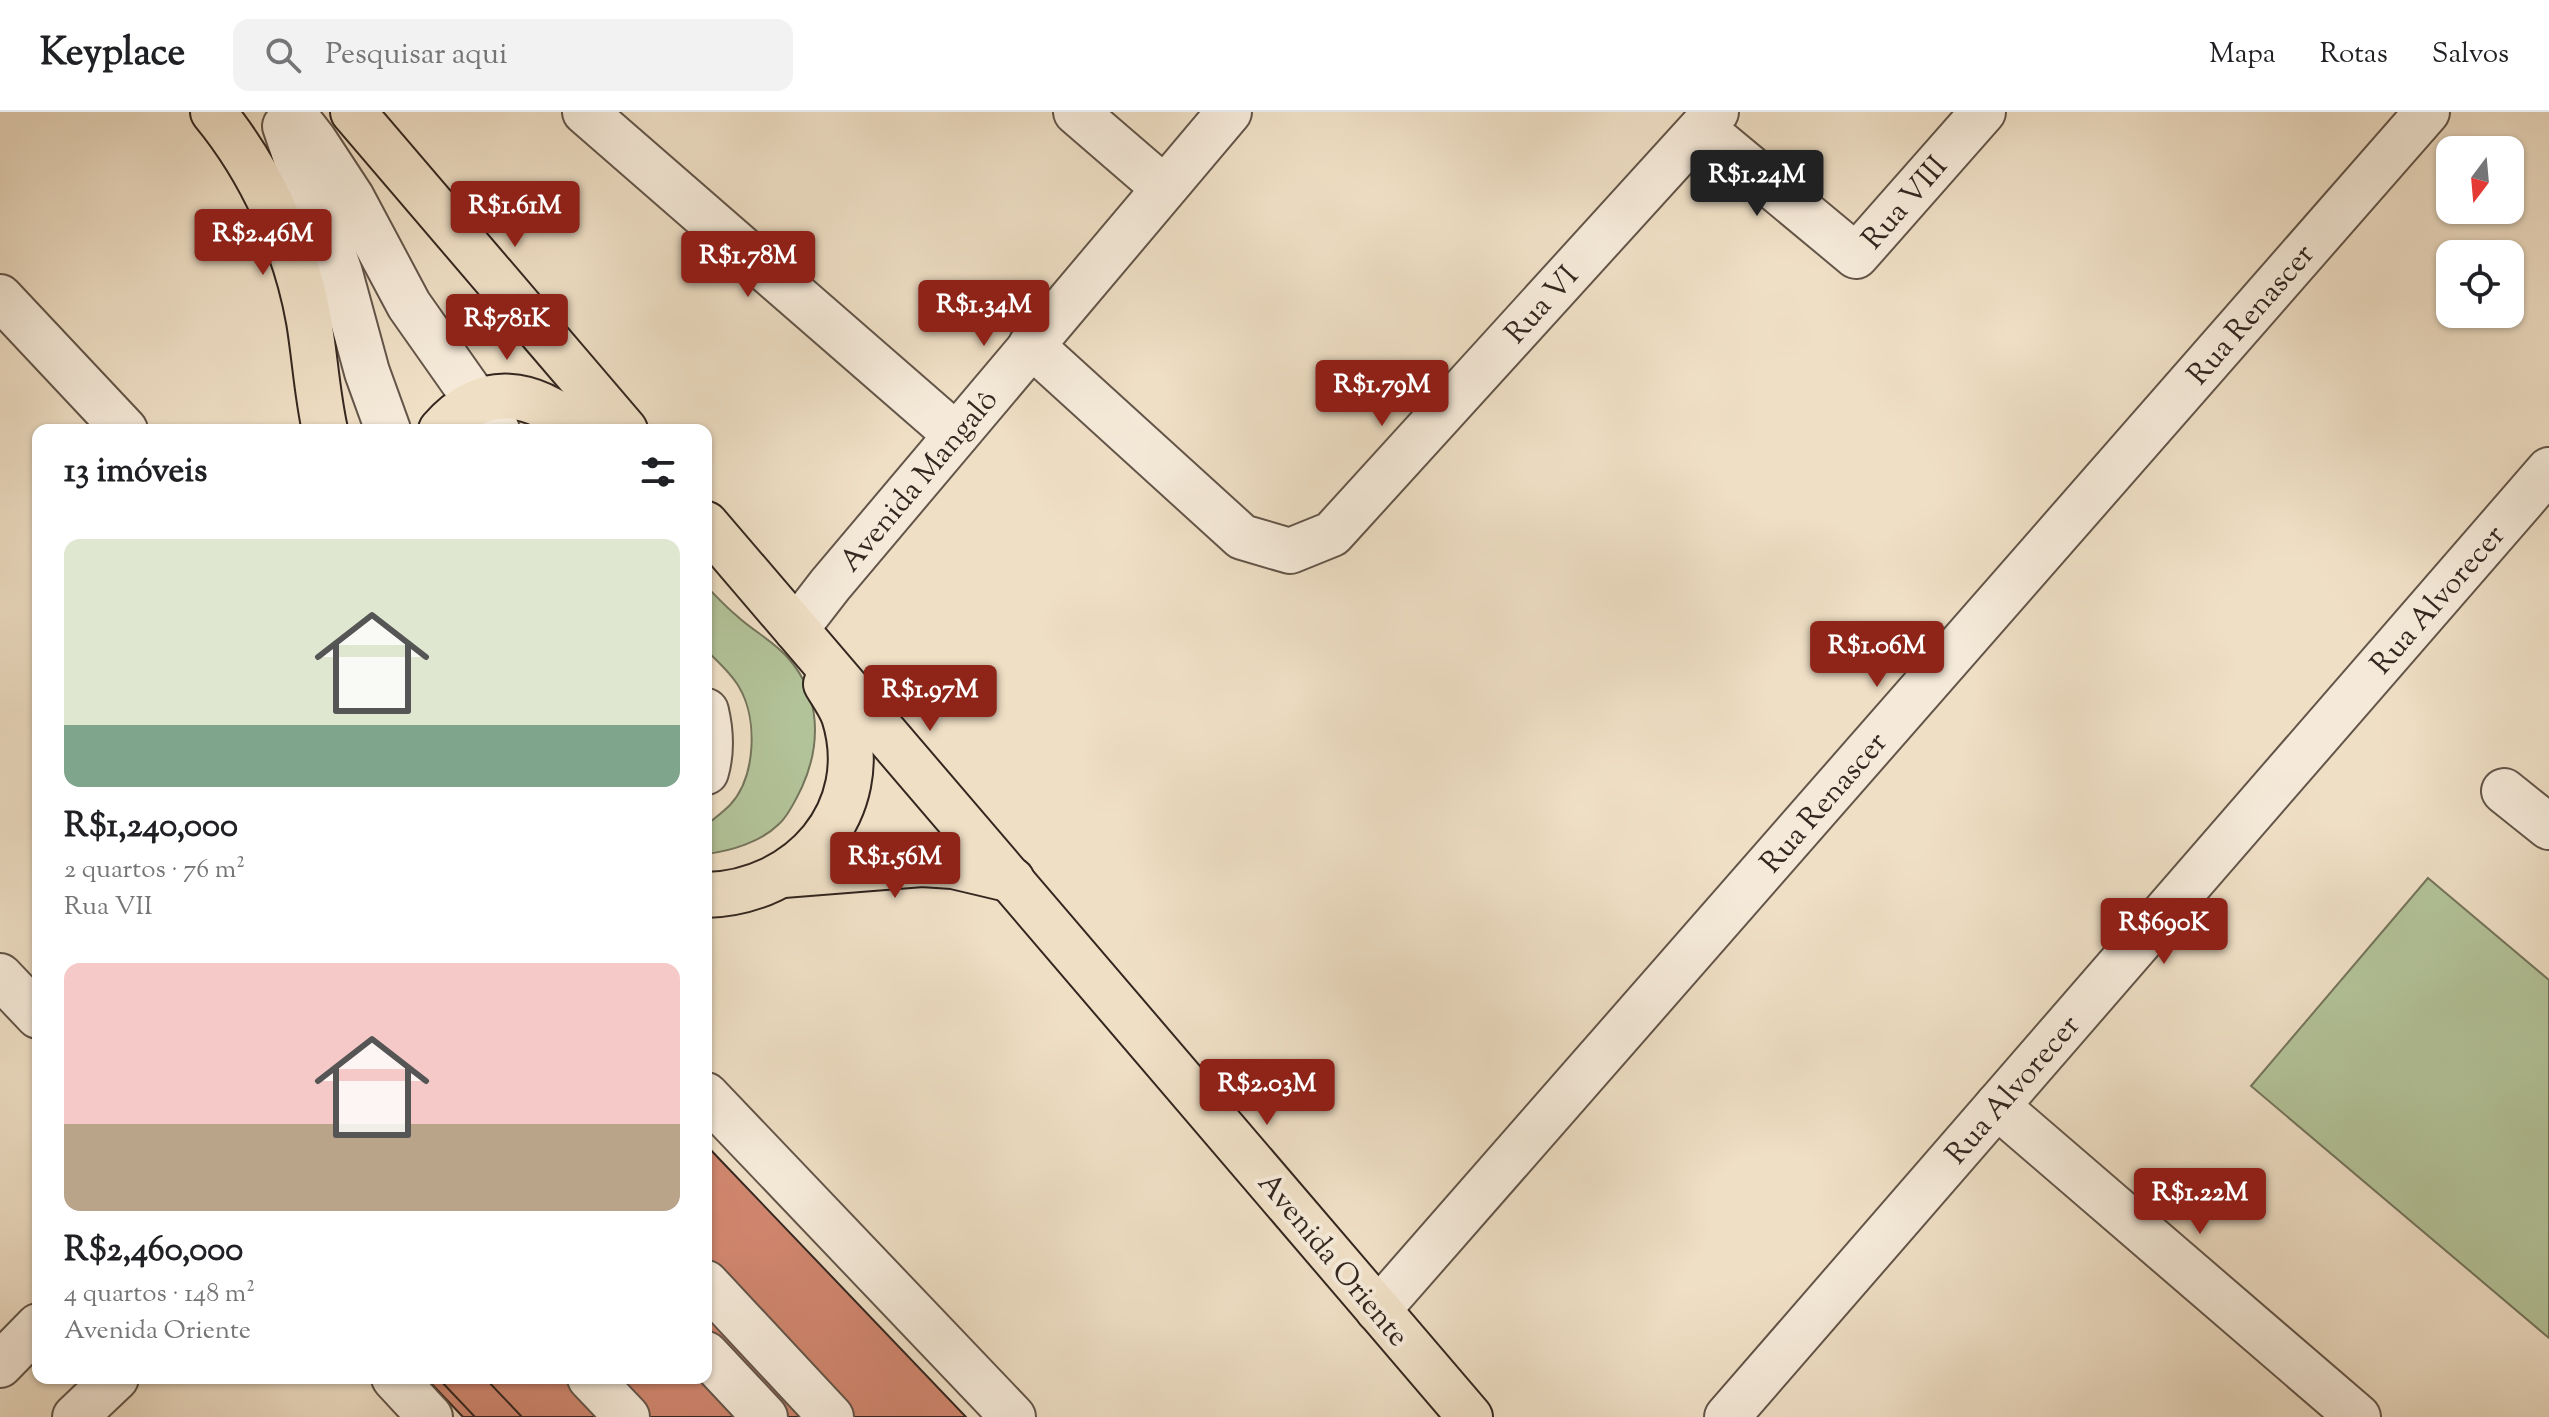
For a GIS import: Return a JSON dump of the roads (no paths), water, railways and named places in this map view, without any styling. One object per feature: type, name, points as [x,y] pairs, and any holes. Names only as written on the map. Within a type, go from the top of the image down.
[{"type":"main road","points":[[213,112],[252,167],[277,216],[309,319],[324,424]]},
{"type":"main road","points":[[353,112],[620,424]]},
{"type":"main road","points":[[446,424],[454,415],[487,415],[511,396],[538,401],[572,424]]},
{"type":"main road","name":"Avenida Oriente","points":[[712,531],[1470,1417]]},
{"type":"main road","points":[[712,566],[758,584]]},
{"type":"main road","name":"Avenida Oriente","points":[[712,895],[734,894],[759,886],[805,860],[823,840],[846,793],[850,766],[849,739],[843,713],[796,629]]},
{"type":"main road","name":"Avenida Oriente","points":[[783,875],[922,864],[953,866],[1012,880]]},
{"type":"street","points":[[281,112],[304,182],[323,223],[340,273],[367,372],[386,424]]},
{"type":"street","points":[[292,112],[352,198],[409,305],[487,415]]},
{"type":"street","points":[[585,112],[956,435]]},
{"type":"street","points":[[1076,112],[1164,188]]},
{"type":"street","name":"Avenida Mangalô","points":[[796,629],[838,575],[1229,112]]},
{"type":"street","name":"Rua VIII","points":[[1709,120],[1856,256],[1983,112]]},
{"type":"street","name":"Rua Renascer","points":[[1378,1310],[2427,112]]},
{"type":"street","name":"Rua VI","points":[[1031,345],[1242,537],[1290,551],[1332,534],[1709,120]]},
{"type":"street","points":[[0,297],[119,424]]},
{"type":"street","name":"Rua Alvorecer","points":[[1727,1417],[2549,470]]},
{"type":"street","points":[[2504,791],[2549,827]]},
{"type":"street","points":[[0,976],[32,1010]]},
{"type":"street","points":[[712,1101],[1013,1417]]},
{"type":"street","points":[[1997,1106],[2358,1417]]},
{"type":"street","points":[[712,1289],[831,1417]]},
{"type":"street","points":[[0,1365],[32,1332]]},
{"type":"street","points":[[712,1360],[765,1417]]},
{"type":"street","points":[[75,1417],[110,1384]]},
{"type":"street","points":[[400,1384],[430,1417]]},
{"type":"street","points":[[596,1384],[627,1417]]}]
